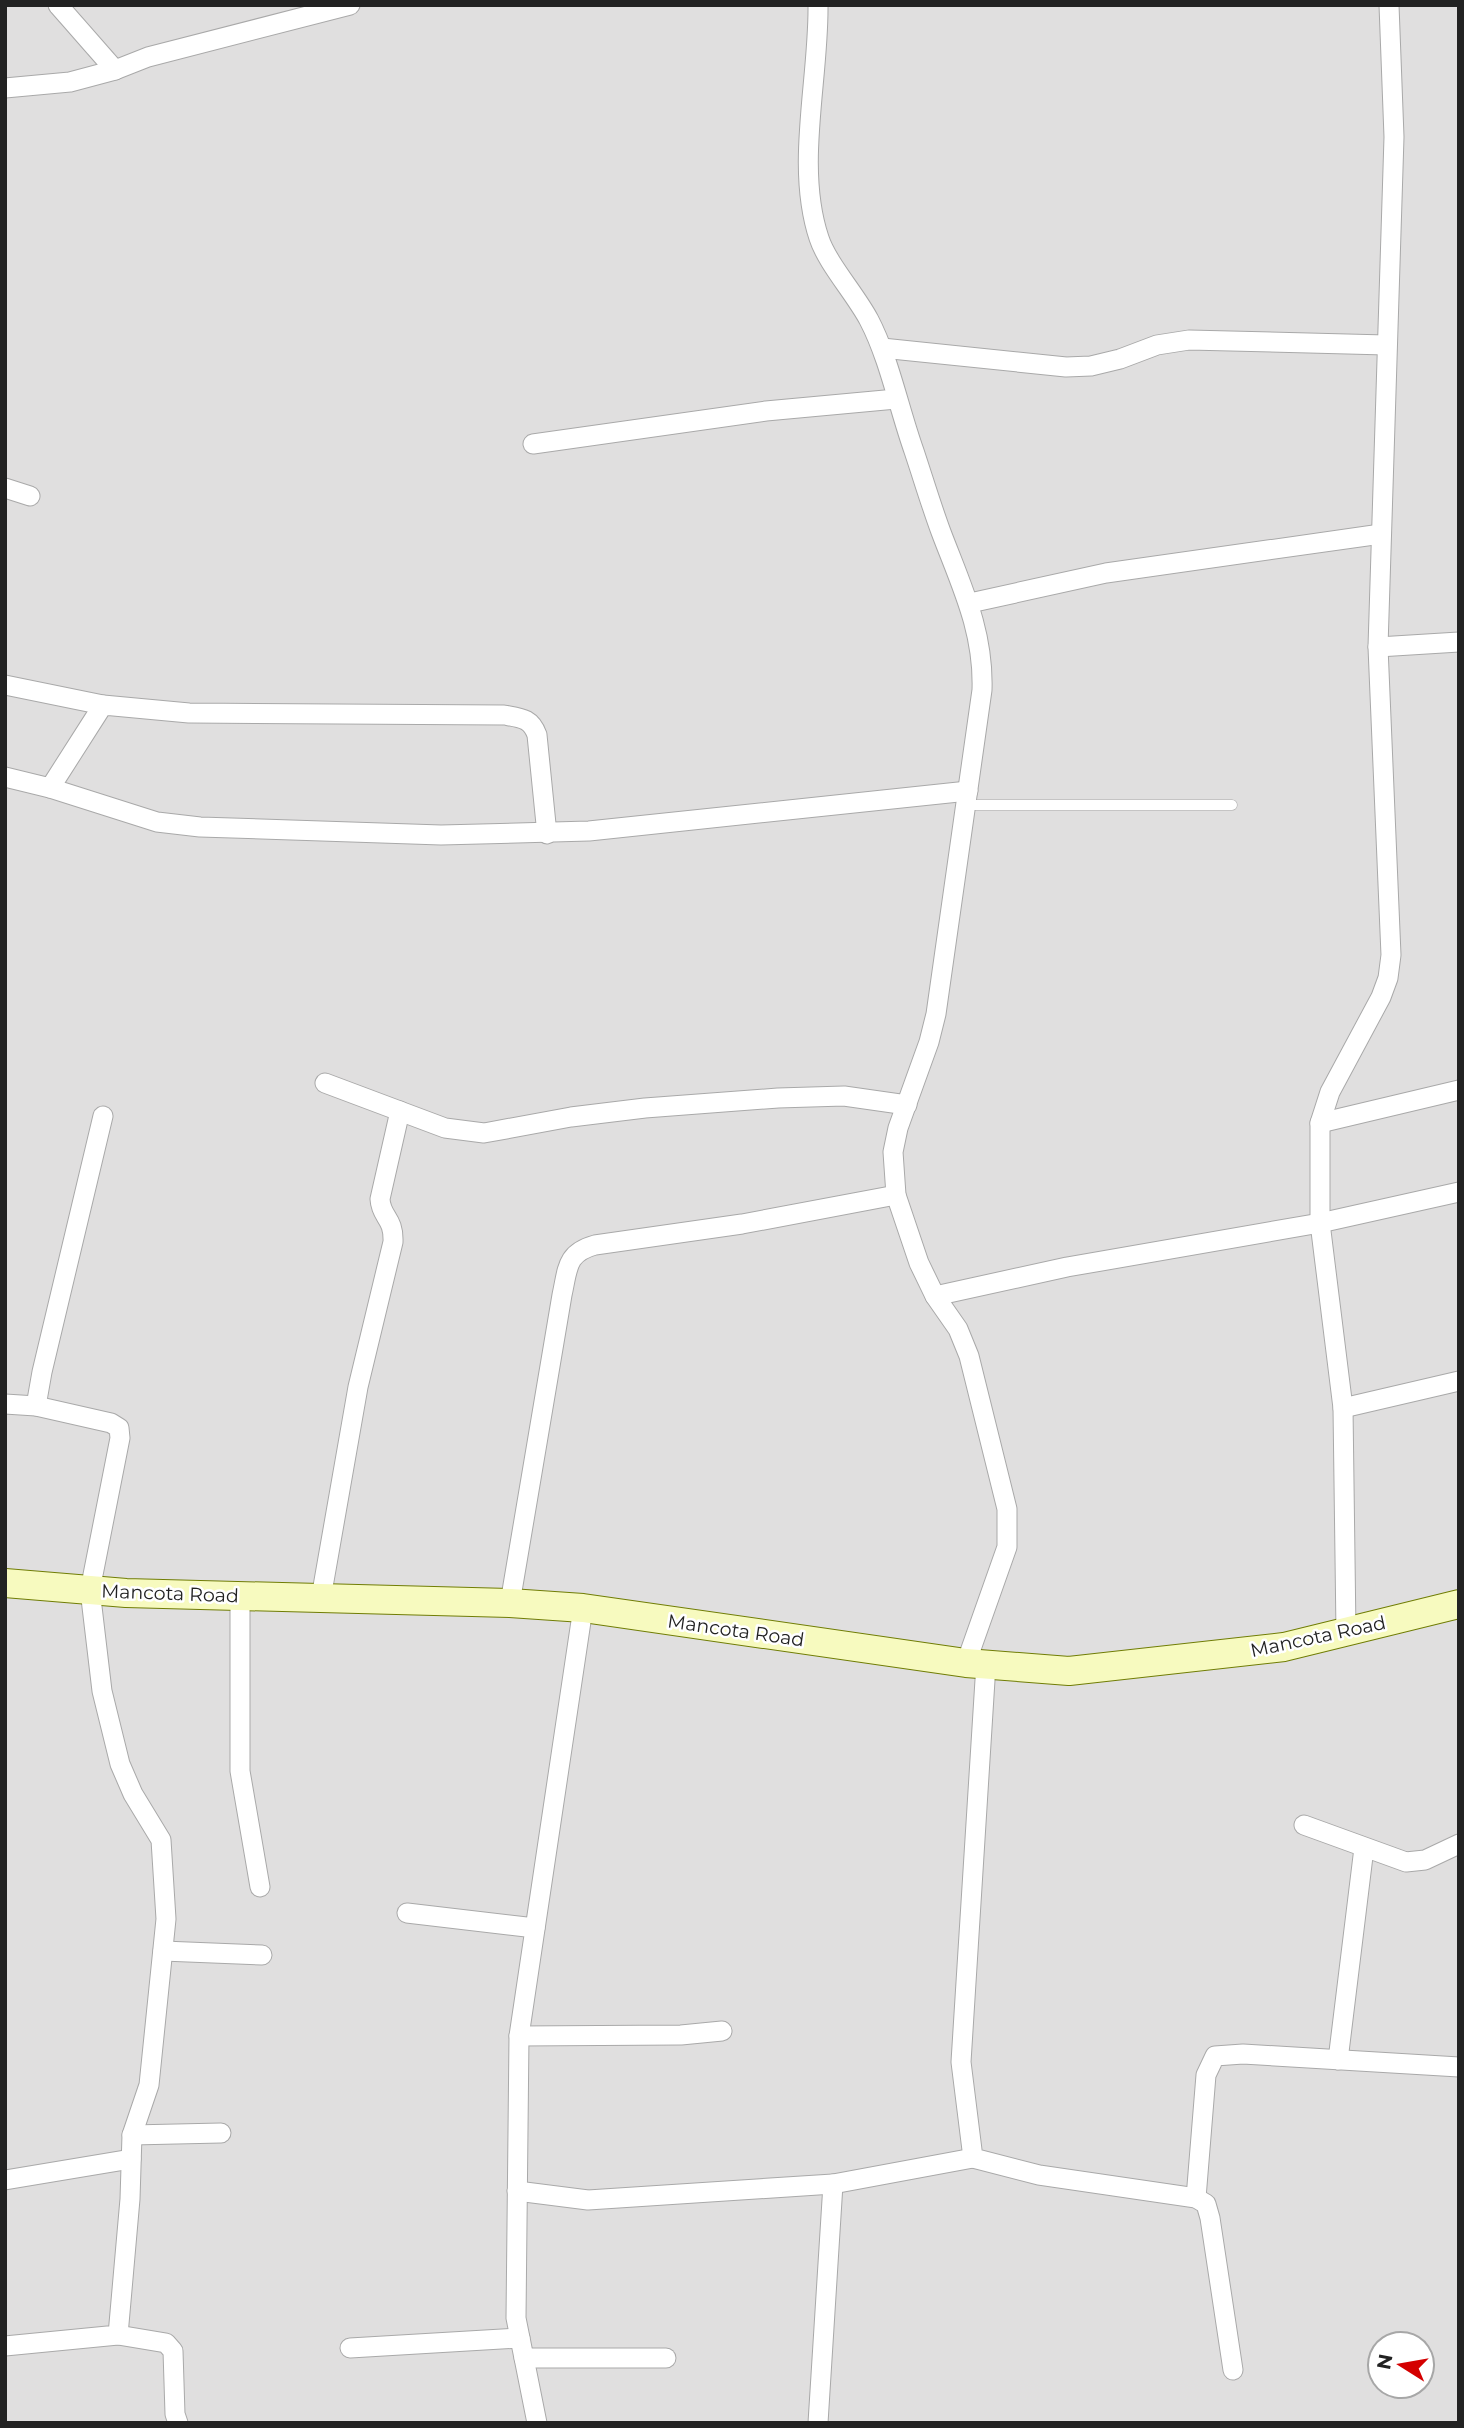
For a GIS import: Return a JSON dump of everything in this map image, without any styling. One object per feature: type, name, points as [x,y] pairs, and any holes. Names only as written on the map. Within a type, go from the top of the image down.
[{"type":"main road","name":"Mancota Road","points":[[5,1583],[90,1590],[510,1603],[583,1608],[976,1664],[1069,1671],[1284,1647],[1459,1604]]},
{"type":"street","points":[[58,5],[115,70]]},
{"type":"street","points":[[5,88],[70,82],[115,70],[148,57],[350,5]]},
{"type":"street","points":[[818,5],[809,165],[811,209],[820,242],[869,318],[882,348],[940,531],[970,603],[982,666],[982,690],[936,1014],[893,1153],[896,1195],[919,1263],[935,1296],[958,1329],[969,1356],[1007,1509],[1007,1547],[976,1664],[961,2062],[973,2158]]},
{"type":"street","points":[[1346,1632],[1343,1408],[1320,1223],[1321,1123],[1330,1092],[1381,997],[1389,966],[1378,647],[1394,137],[1389,5]]},
{"type":"street","points":[[882,348],[1079,366],[1101,364],[1157,345],[1189,340],[1386,345]]},
{"type":"street","points":[[533,444],[766,411],[896,399]]},
{"type":"street","points":[[5,488],[30,496]]},
{"type":"street","points":[[970,603],[1106,573],[1381,534]]},
{"type":"street","points":[[1378,647],[1459,642]]},
{"type":"street","points":[[5,685],[103,705],[189,713],[504,715],[522,718],[533,725],[537,735],[547,834]]},
{"type":"street","points":[[50,788],[103,705]]},
{"type":"street","points":[[5,777],[50,788],[157,822],[200,827],[441,835],[547,834],[967,798]]},
{"type":"street","points":[[325,1083],[445,1128],[484,1133],[583,1115],[778,1098],[844,1096],[907,1105]]},
{"type":"street","points":[[1321,1123],[1459,1090]]},
{"type":"street","points":[[321,1598],[358,1387],[393,1242],[392,1223],[382,1211],[380,1199],[400,1111]]},
{"type":"street","points":[[36,1406],[103,1116]]},
{"type":"street","points":[[935,1296],[1067,1267],[1320,1223],[1459,1192]]},
{"type":"street","points":[[510,1603],[562,1295],[571,1257],[580,1249],[595,1245],[742,1224],[896,1195]]},
{"type":"street","points":[[1343,1408],[1459,1381]]},
{"type":"street","points":[[5,1404],[36,1406],[111,1423],[119,1428],[120,1438],[90,1590],[102,1691],[120,1764],[133,1794],[161,1840],[166,1919],[149,2085],[132,2135],[118,2335]]},
{"type":"street","points":[[240,1596],[240,1771],[260,1887]]},
{"type":"street","points":[[537,2423],[516,2318],[519,2036],[583,1608]]},
{"type":"street","points":[[1304,1825],[1406,1862],[1415,1863],[1437,1856],[1459,1844]]},
{"type":"street","points":[[1338,2060],[1364,1848]]},
{"type":"street","points":[[407,1913],[535,1928]]},
{"type":"street","points":[[163,1951],[262,1955]]},
{"type":"street","points":[[519,2036],[681,2035],[722,2031]]},
{"type":"street","points":[[1196,2198],[1206,2075],[1216,2056],[1243,2054],[1459,2067]]},
{"type":"street","points":[[132,2135],[221,2133]]},
{"type":"street","points":[[517,2191],[589,2200],[833,2184],[973,2158],[1039,2175],[1196,2198],[1206,2204],[1210,2218],[1233,2370]]},
{"type":"street","points":[[5,2180],[131,2159]]},
{"type":"street","points":[[818,2423],[833,2184]]},
{"type":"street","points":[[5,2346],[118,2335],[166,2343],[173,2351],[178,2423]]},
{"type":"street","points":[[350,2348],[520,2338]]},
{"type":"street","points":[[524,2358],[666,2358]]},
{"type":"lane","points":[[967,798],[1232,805]]},
{"type":"shaded area","points":[[5,5],[1459,5],[1459,2423],[5,2423]]}]
